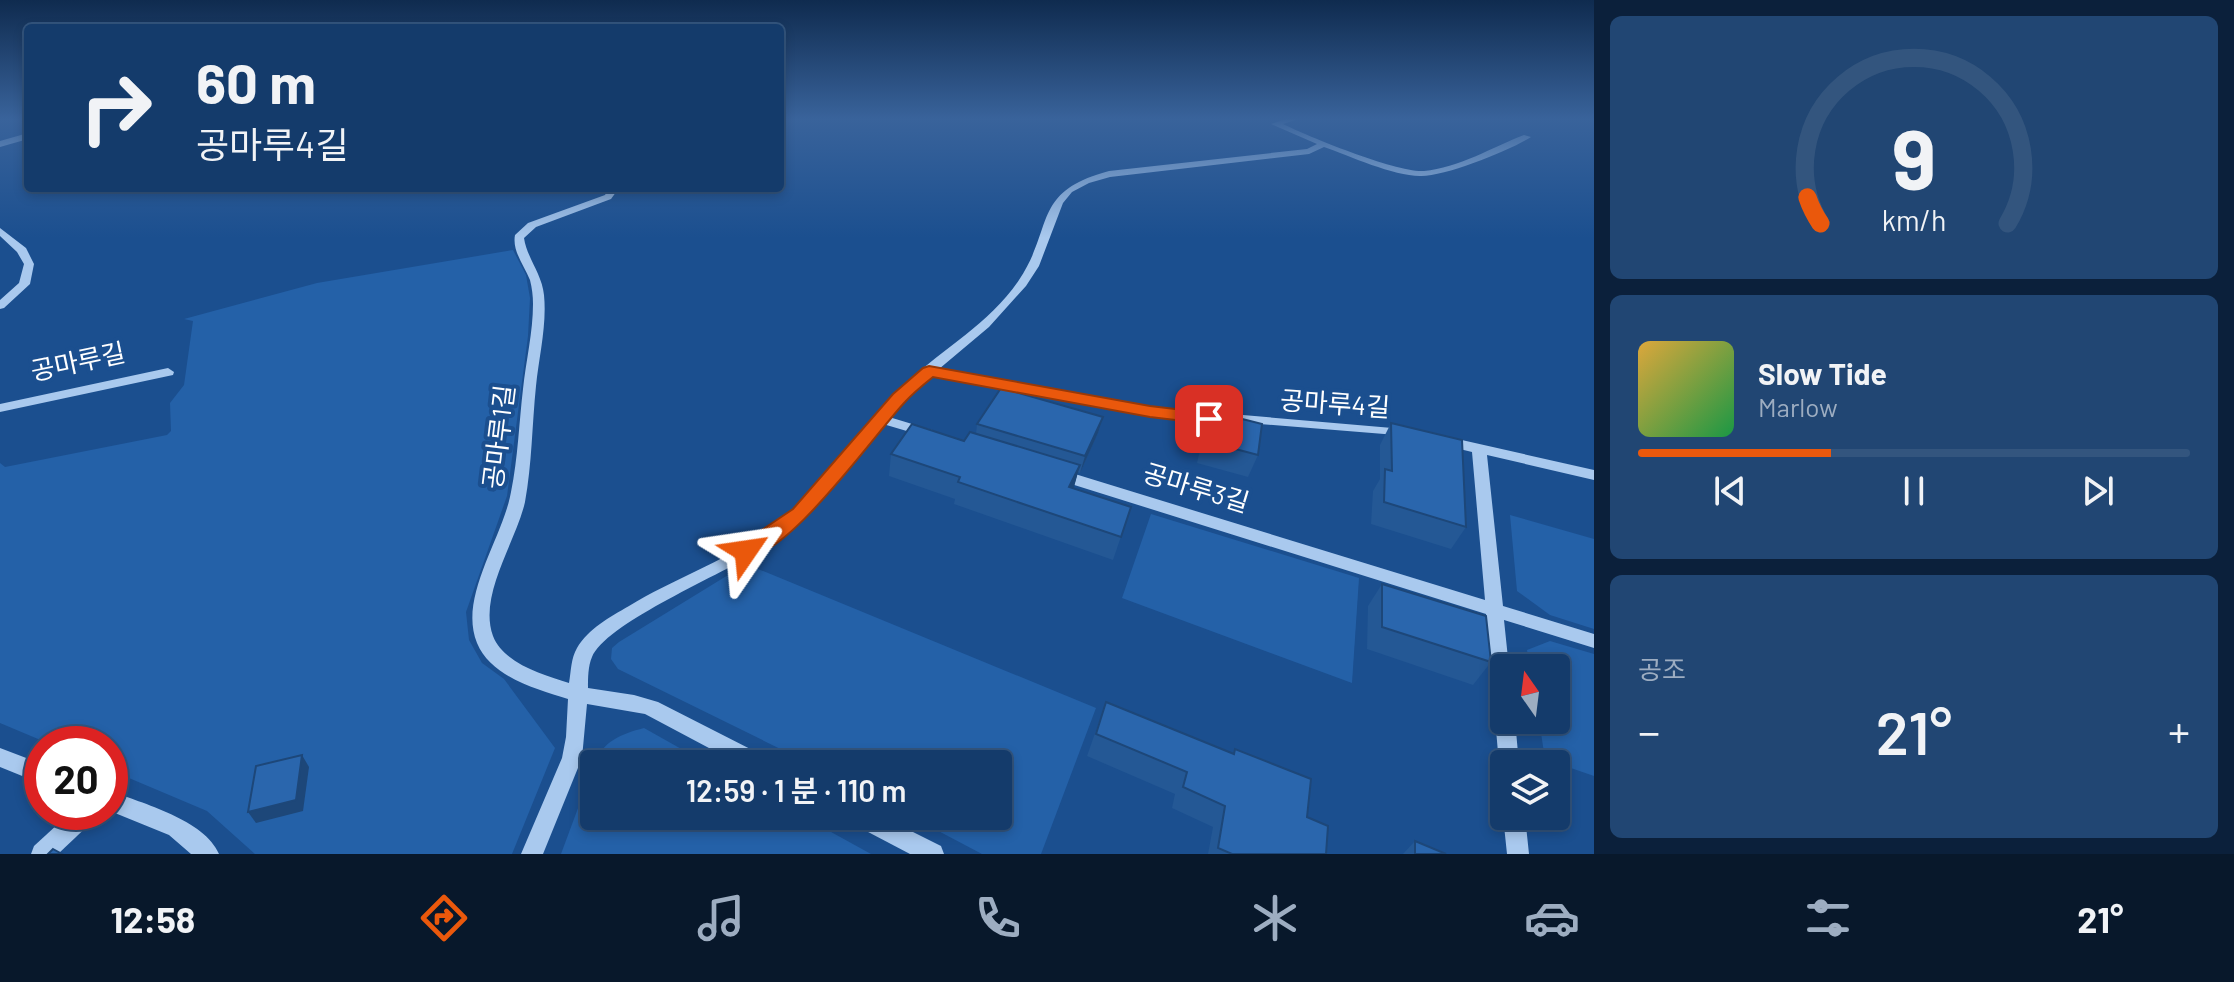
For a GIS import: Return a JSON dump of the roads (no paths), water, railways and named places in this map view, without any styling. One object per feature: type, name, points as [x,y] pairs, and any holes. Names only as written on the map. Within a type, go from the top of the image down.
[{"type":"street","points":[[532,854],[574,750],[583,653],[595,638],[622,619],[776,534],[800,514],[881,419],[929,371],[986,326],[1021,285],[1039,258],[1056,202],[1071,187],[1109,174],[1241,159]]},
{"type":"street","points":[[1368,159],[1416,175],[1466,159]]},
{"type":"street","name":"공마루1길","points":[[579,694],[500,659],[487,647],[481,632],[480,614],[520,485],[538,295],[519,237],[532,225],[608,197],[611,192]]},
{"type":"street","points":[[0,231],[22,250],[29,264],[24,284],[0,306]]},
{"type":"street","name":"공마루4길","points":[[929,371],[1209,419],[1350,427],[1428,437],[1594,475]]},
{"type":"street","name":"공마루길","points":[[0,408],[168,372]]},
{"type":"street","points":[[881,419],[941,437]]},
{"type":"street","points":[[1479,448],[1498,654]]},
{"type":"street","name":"공마루3길","points":[[1046,470],[1594,641]]},
{"type":"street","points":[[579,694],[649,707],[732,750]]},
{"type":"street","points":[[0,757],[24,767]]},
{"type":"street","points":[[128,808],[177,827],[208,854]]},
{"type":"street","points":[[42,854],[68,830]]},
{"type":"street","points":[[886,830],[933,854]]},
{"type":"street","points":[[1515,830],[1518,854]]}]
